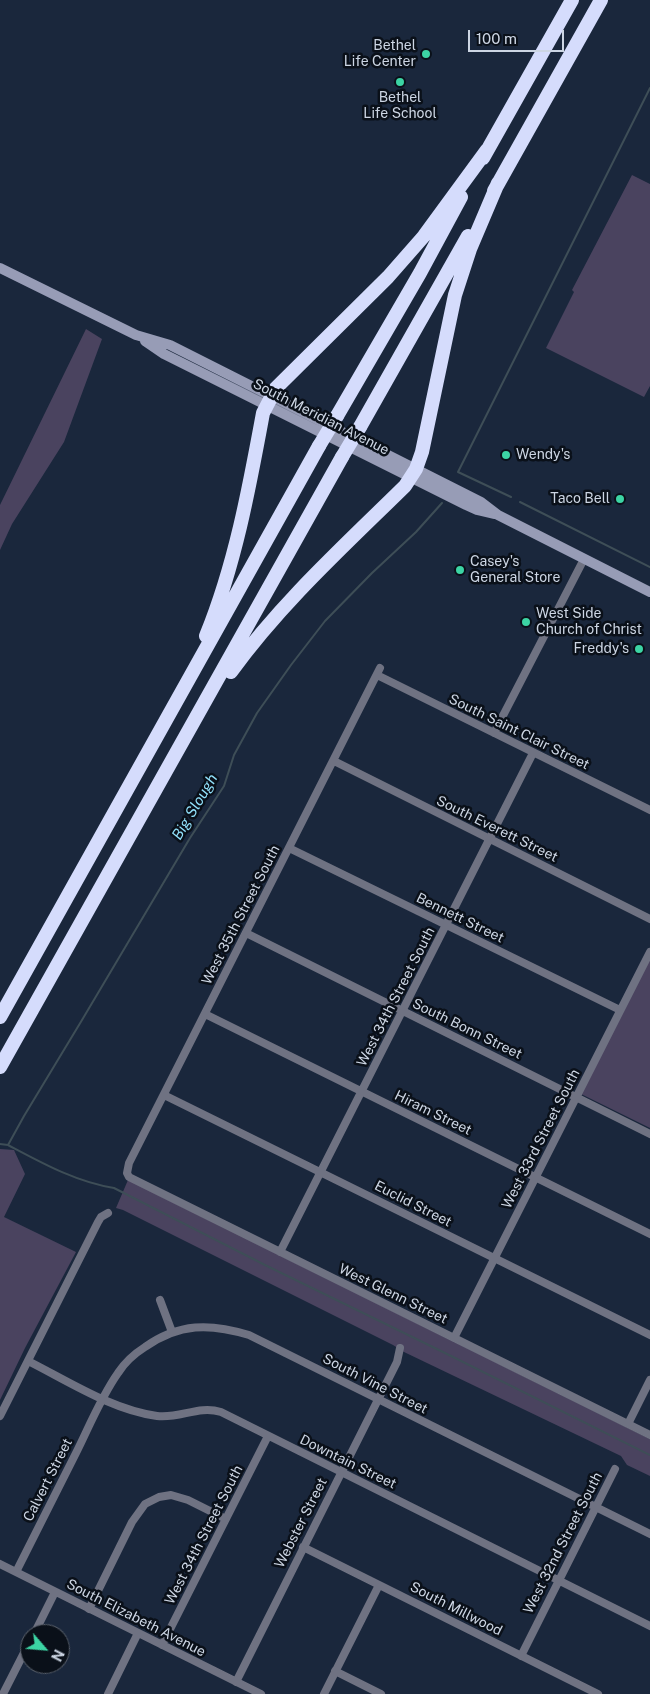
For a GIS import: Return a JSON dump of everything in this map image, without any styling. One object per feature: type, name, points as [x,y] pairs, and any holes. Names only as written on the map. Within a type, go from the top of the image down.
[{"type":"highway","points":[[0,1017],[319,446],[420,273],[572,0]]},
{"type":"highway","points":[[0,1067],[601,0]]},
{"type":"highway","points":[[184,690],[225,587],[236,547],[263,413],[276,388],[388,276],[424,236],[487,150]]},
{"type":"highway","points":[[193,723],[241,657],[272,622],[326,564],[405,486],[414,474],[422,452],[455,295],[470,249],[498,183]]},
{"type":"main road","name":"South Meridian Avenue","points":[[0,268],[136,335],[164,354],[269,401],[414,474],[481,502],[498,515],[650,592]]},
{"type":"street","points":[[494,734],[584,559]]},
{"type":"street","name":"South Saint Clair Street","points":[[379,672],[494,734],[650,810]]},
{"type":"street","name":"West 35th Street South","points":[[127,1173],[127,1167],[379,672]]},
{"type":"street","name":"West 34th Street South","points":[[280,1252],[533,752]]},
{"type":"street","name":"South Everett Street","points":[[334,761],[650,919]]},
{"type":"street","name":"Bennett Street","points":[[289,848],[620,1010]]},
{"type":"street","name":"South Bonn Street","points":[[246,933],[650,1134]]},
{"type":"street","name":"West 33rd Street South","points":[[454,1338],[650,952]]},
{"type":"street","name":"Hiram Street","points":[[205,1014],[650,1234]]},
{"type":"street","name":"Euclid Street","points":[[164,1095],[650,1335]]},
{"type":"street","name":"West Glenn Street","points":[[127,1173],[130,1177],[650,1435]]},
{"type":"street","points":[[0,1416],[100,1217],[108,1213]]},
{"type":"street","points":[[160,1300],[172,1332]]},
{"type":"street","name":"South Vine Street","points":[[103,1399],[117,1373],[129,1358],[153,1341],[172,1332],[190,1327],[202,1326],[241,1332],[650,1534]]},
{"type":"street","name":"Webster Street","points":[[236,1682],[397,1362],[400,1348]]},
{"type":"street","name":"Downtain Street","points":[[28,1361],[130,1411],[169,1417],[210,1409],[232,1418],[650,1626]]},
{"type":"street","points":[[628,1424],[650,1380]]},
{"type":"street","name":"Calvert Street","points":[[16,1572],[103,1399]]},
{"type":"street","name":"West 34th Street South","points":[[162,1645],[268,1436]]},
{"type":"street","name":"West 32nd Street South","points":[[521,1656],[615,1469]]},
{"type":"street","points":[[89,1609],[132,1522],[144,1504],[159,1497],[171,1495],[188,1500],[226,1519]]},
{"type":"street","name":"South Millwood","points":[[303,1548],[598,1694]]},
{"type":"street","name":"South Elizabeth Avenue","points":[[0,1564],[261,1694]]},
{"type":"street","points":[[324,1694],[379,1585]]},
{"type":"street","points":[[39,1624],[55,1592]]},
{"type":"street","points":[[108,1694],[138,1633]]},
{"type":"street","points":[[3,1694],[20,1661]]},
{"type":"street","points":[[335,1671],[381,1694]]},
{"type":"shaded area","points":[[632,175],[650,184],[650,386],[644,397],[546,348],[574,292],[572,290]]},
{"type":"shaded area","points":[[86,329],[102,339],[64,442],[12,524],[0,550],[0,505]]},
{"type":"shaded area","points":[[650,959],[650,1128],[581,1094]]},
{"type":"shaded area","points":[[0,1149],[14,1150],[25,1174],[4,1217],[76,1252],[25,1348],[0,1400]]},
{"type":"shaded area","points":[[128,1180],[650,1439],[650,1476],[627,1465],[621,1456],[404,1352],[116,1208]]},
{"type":"waterway","points":[[511,497],[458,472],[650,88]]},
{"type":"waterway","points":[[520,502],[650,567]]},
{"type":"waterway","name":"Big Slough","points":[[0,1144],[8,1145],[190,838],[224,786],[234,755],[257,713],[325,621],[416,532],[442,503]]},
{"type":"waterway","points":[[8,1145],[73,1177],[114,1188],[265,1265],[650,1455]]},
{"type":"place","name":"Bethel Life Center","points":[[426,54]]},
{"type":"place","name":"Bethel Life School","points":[[400,82]]},
{"type":"place","name":"Wendy's","points":[[506,455]]},
{"type":"place","name":"Taco Bell","points":[[620,499]]},
{"type":"place","name":"Casey's General Store","points":[[460,570]]},
{"type":"place","name":"West Side Church of Christ","points":[[526,622]]},
{"type":"place","name":"Freddy's","points":[[639,649]]}]
